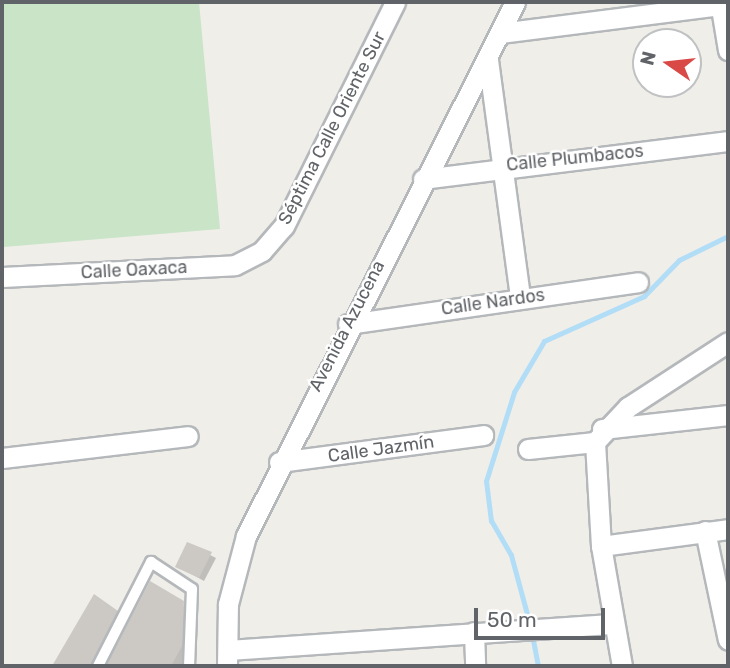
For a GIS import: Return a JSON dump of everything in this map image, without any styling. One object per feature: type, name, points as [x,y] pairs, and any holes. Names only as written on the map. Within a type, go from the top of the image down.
[{"type":"street","name":"Séptima Calle Oriente Sur","points":[[262,251],[284,226],[395,2]]},
{"type":"street","name":"Avenida Azucena","points":[[227,658],[228,604],[246,536],[279,462],[348,324],[488,60],[515,2]]},
{"type":"street","points":[[500,33],[723,4],[728,50]]},
{"type":"street","points":[[488,60],[520,298]]},
{"type":"street","name":"Calle Plumbacos","points":[[423,179],[503,166],[728,141]]},
{"type":"street","name":"Calle Oaxaca","points":[[2,277],[234,265],[262,251]]},
{"type":"street","name":"Calle Nardos","points":[[348,324],[638,282]]},
{"type":"street","points":[[598,436],[728,342]]},
{"type":"street","points":[[528,449],[728,415]]},
{"type":"street","name":"Calle Jazmín","points":[[279,462],[483,435]]},
{"type":"street","points":[[2,458],[188,436]]},
{"type":"street","points":[[598,436],[601,546],[622,666]]},
{"type":"street","points":[[601,546],[728,529]]},
{"type":"street","points":[[705,531],[728,640]]},
{"type":"street","points":[[227,658],[474,632],[614,624]]},
{"type":"street","points":[[474,632],[475,666]]},
{"type":"lane","points":[[98,666],[151,562],[191,589],[189,666]]},
{"type":"green space","points":[[2,2],[199,2],[220,229],[4,247]]},
{"type":"building","points":[[187,542],[212,552],[199,578],[175,567]]},
{"type":"building","points":[[150,581],[184,601],[182,646],[171,666],[106,666]]},
{"type":"building","points":[[94,594],[118,611],[91,666],[52,666]]},
{"type":"waterway","points":[[530,625],[511,555],[491,521],[486,481],[514,392],[544,341],[644,296],[679,260],[728,236]]},
{"type":"waterway","points":[[532,635],[538,666]]}]
